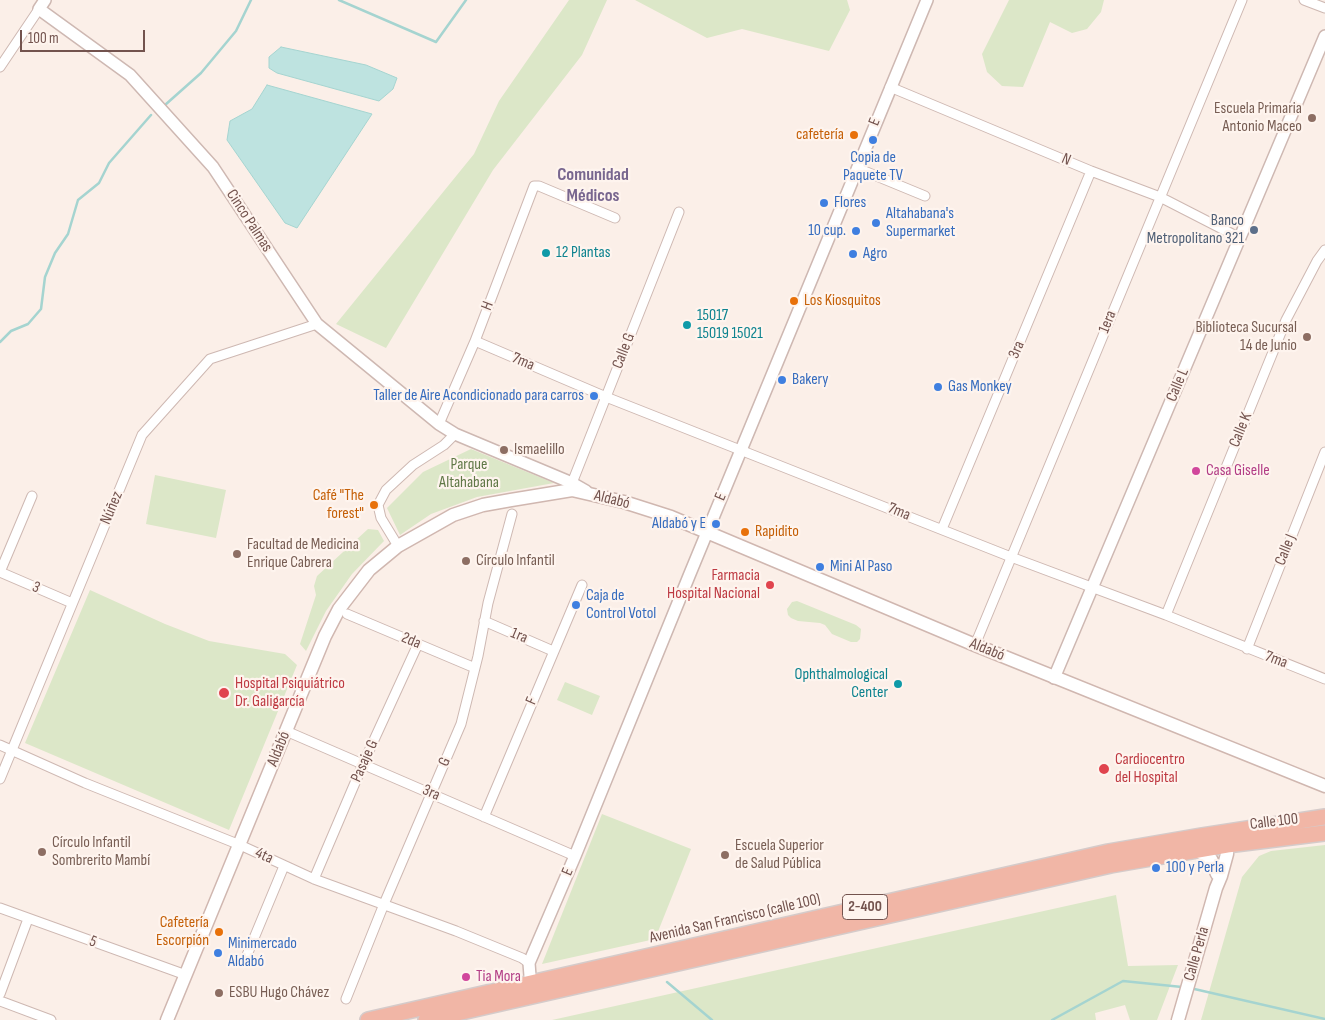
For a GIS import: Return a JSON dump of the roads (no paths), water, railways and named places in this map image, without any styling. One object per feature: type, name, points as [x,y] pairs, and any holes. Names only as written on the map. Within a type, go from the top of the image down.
[{"type":"highway","name":"Calle 100","points":[[1228,838],[1322,814]]},
{"type":"highway","name":"Calle 100","points":[[1228,838],[1253,842],[1325,833]]},
{"type":"highway","name":"Avenida San Francisco (calle 100)","points":[[368,1020],[531,990],[1111,865],[1198,851],[1228,838]]},
{"type":"highway","name":"Avenida San Francisco (calle 100)","points":[[426,1020],[531,990],[1108,852],[1228,838]]},
{"type":"main road","name":"Aldabó","points":[[167,1020],[325,636],[340,609],[369,570],[398,546],[453,515],[572,486],[590,494],[624,502],[671,517],[1054,678],[1324,786]]},
{"type":"main road","name":"Calle Perla","points":[[1178,1020],[1219,875],[1227,854],[1228,838]]},
{"type":"main road","points":[[1198,851],[1211,859],[1219,875],[1242,849],[1253,842]]},
{"type":"street","name":"E","points":[[531,990],[529,963],[575,856],[927,0]]},
{"type":"street","name":"1era","points":[[975,645],[1242,0]]},
{"type":"street","points":[[1304,0],[1325,8]]},
{"type":"street","points":[[0,67],[42,5]]},
{"type":"street","name":"Cinco Palmas","points":[[42,5],[130,75],[213,167],[317,324],[439,424],[455,434],[572,486]]},
{"type":"street","name":"Calle L","points":[[1054,678],[1325,36]]},
{"type":"street","name":"N","points":[[890,87],[1091,171],[1160,197],[1240,238]]},
{"type":"street","points":[[857,168],[925,196]]},
{"type":"street","name":"3ra","points":[[942,529],[1091,171]]},
{"type":"street","name":"H","points":[[439,424],[475,341],[534,186],[615,218]]},
{"type":"street","name":"Calle G","points":[[572,486],[679,212]]},
{"type":"street","name":"Calle K","points":[[1166,615],[1286,320],[1317,261],[1325,250]]},
{"type":"street","name":"Núñez","points":[[0,779],[142,435],[210,359],[317,324]]},
{"type":"street","name":"7ma","points":[[475,341],[606,397],[1011,557],[1166,615],[1325,679]]},
{"type":"street","points":[[398,546],[381,518],[378,505],[386,490],[413,465],[444,445],[455,434]]},
{"type":"street","name":"Calle J","points":[[1247,649],[1325,452]]},
{"type":"street","points":[[0,572],[32,496]]},
{"type":"street","name":"G","points":[[346,999],[384,904],[462,724],[484,621],[512,514]]},
{"type":"street","name":"3","points":[[0,572],[72,603]]},
{"type":"street","name":"F","points":[[484,817],[582,585]]},
{"type":"street","name":"2da","points":[[347,614],[475,668]]},
{"type":"street","name":"1ra","points":[[484,621],[553,651]]},
{"type":"street","name":"Pasaje G","points":[[314,879],[418,644]]},
{"type":"street","name":"3ra","points":[[286,731],[575,856]]},
{"type":"street","name":"4ta","points":[[0,745],[85,783],[240,844],[314,879],[384,904],[514,955],[529,963]]},
{"type":"street","points":[[247,955],[284,866]]},
{"type":"street","name":"5","points":[[0,908],[186,975]]},
{"type":"street","points":[[0,994],[28,918]]},
{"type":"street","points":[[0,1001],[51,1020]]},
{"type":"water","points":[[281,47],[366,65],[397,78],[393,89],[379,101],[277,73],[269,68],[269,57]]},
{"type":"water","points":[[267,85],[372,114],[297,228],[285,223],[227,140],[230,121],[252,109]]},
{"type":"waterway","points":[[165,105],[201,73],[236,31],[251,0]]},
{"type":"waterway","points":[[339,0],[436,42],[466,0]]},
{"type":"waterway","points":[[0,342],[11,331],[28,324],[41,309],[45,277],[55,253],[68,234],[78,200],[99,183],[109,163],[151,115]]},
{"type":"waterway","points":[[1052,1020],[1123,981],[1182,987]]},
{"type":"waterway","points":[[667,982],[712,1020]]},
{"type":"waterway","points":[[1190,988],[1325,1019]]},
{"type":"place","name":"Escuela Primaria Antonio Maceo","points":[[1312,118]]},
{"type":"place","name":"cafetería","points":[[854,135]]},
{"type":"place","name":"Copia de Paquete TV","points":[[873,140]]},
{"type":"place","name":"Flores","points":[[824,203]]},
{"type":"place","name":"Altahabana's Supermarket","points":[[876,223]]},
{"type":"place","name":"Banco Metropolitano 321","points":[[1254,230]]},
{"type":"place","name":"10 cup.","points":[[856,231]]},
{"type":"place","name":"12 Plantas","points":[[546,253]]},
{"type":"place","name":"Agro","points":[[853,254]]},
{"type":"place","name":"Los Kiosquitos","points":[[794,301]]},
{"type":"place","name":"15017 15019 15021","points":[[687,325]]},
{"type":"place","name":"Biblioteca Sucursal 14 de Junio","points":[[1307,337]]},
{"type":"place","name":"Bakery","points":[[782,380]]},
{"type":"place","name":"Gas Monkey","points":[[938,387]]},
{"type":"place","name":"Taller de Aire Acondicionado para carros","points":[[594,396]]},
{"type":"place","name":"Ismaelillo","points":[[504,450]]},
{"type":"place","name":"Casa Giselle","points":[[1196,471]]},
{"type":"place","name":"Café \"The forest\"","points":[[374,505]]},
{"type":"place","name":"Aldabó y E","points":[[716,524]]},
{"type":"place","name":"Rapidito","points":[[745,532]]},
{"type":"place","name":"Facultad de Medicina Enrique Cabrera","points":[[237,554]]},
{"type":"place","name":"Círculo Infantil","points":[[466,561]]},
{"type":"place","name":"Mini Al Paso","points":[[820,567]]},
{"type":"place","name":"Farmacia Hospital Nacional","points":[[770,585]]},
{"type":"place","name":"Caja de Control Votol","points":[[576,605]]},
{"type":"place","name":"Ophthalmological Center","points":[[898,684]]},
{"type":"place","name":"Hospital Psiquiátrico Dr. Galigarcía","points":[[224,693]]},
{"type":"place","name":"Cardiocentro del Hospital","points":[[1104,769]]},
{"type":"place","name":"Círculo Infantil Sombrerito Mambí","points":[[42,852]]},
{"type":"place","name":"Escuela Superior de Salud Pública","points":[[725,855]]},
{"type":"place","name":"100 y Perla","points":[[1156,868]]},
{"type":"place","name":"Cafetería Escorpión","points":[[219,932]]},
{"type":"place","name":"Minimercado Aldabó","points":[[218,953]]},
{"type":"place","name":"Tia Mora","points":[[466,977]]},
{"type":"place","name":"ESBU Hugo Chávez","points":[[219,993]]},
{"type":"district","name":"Comunidad Médicos","points":[[593,185]]},
{"type":"park label","name":"Parque Altahabana","points":[[469,474]]}]
